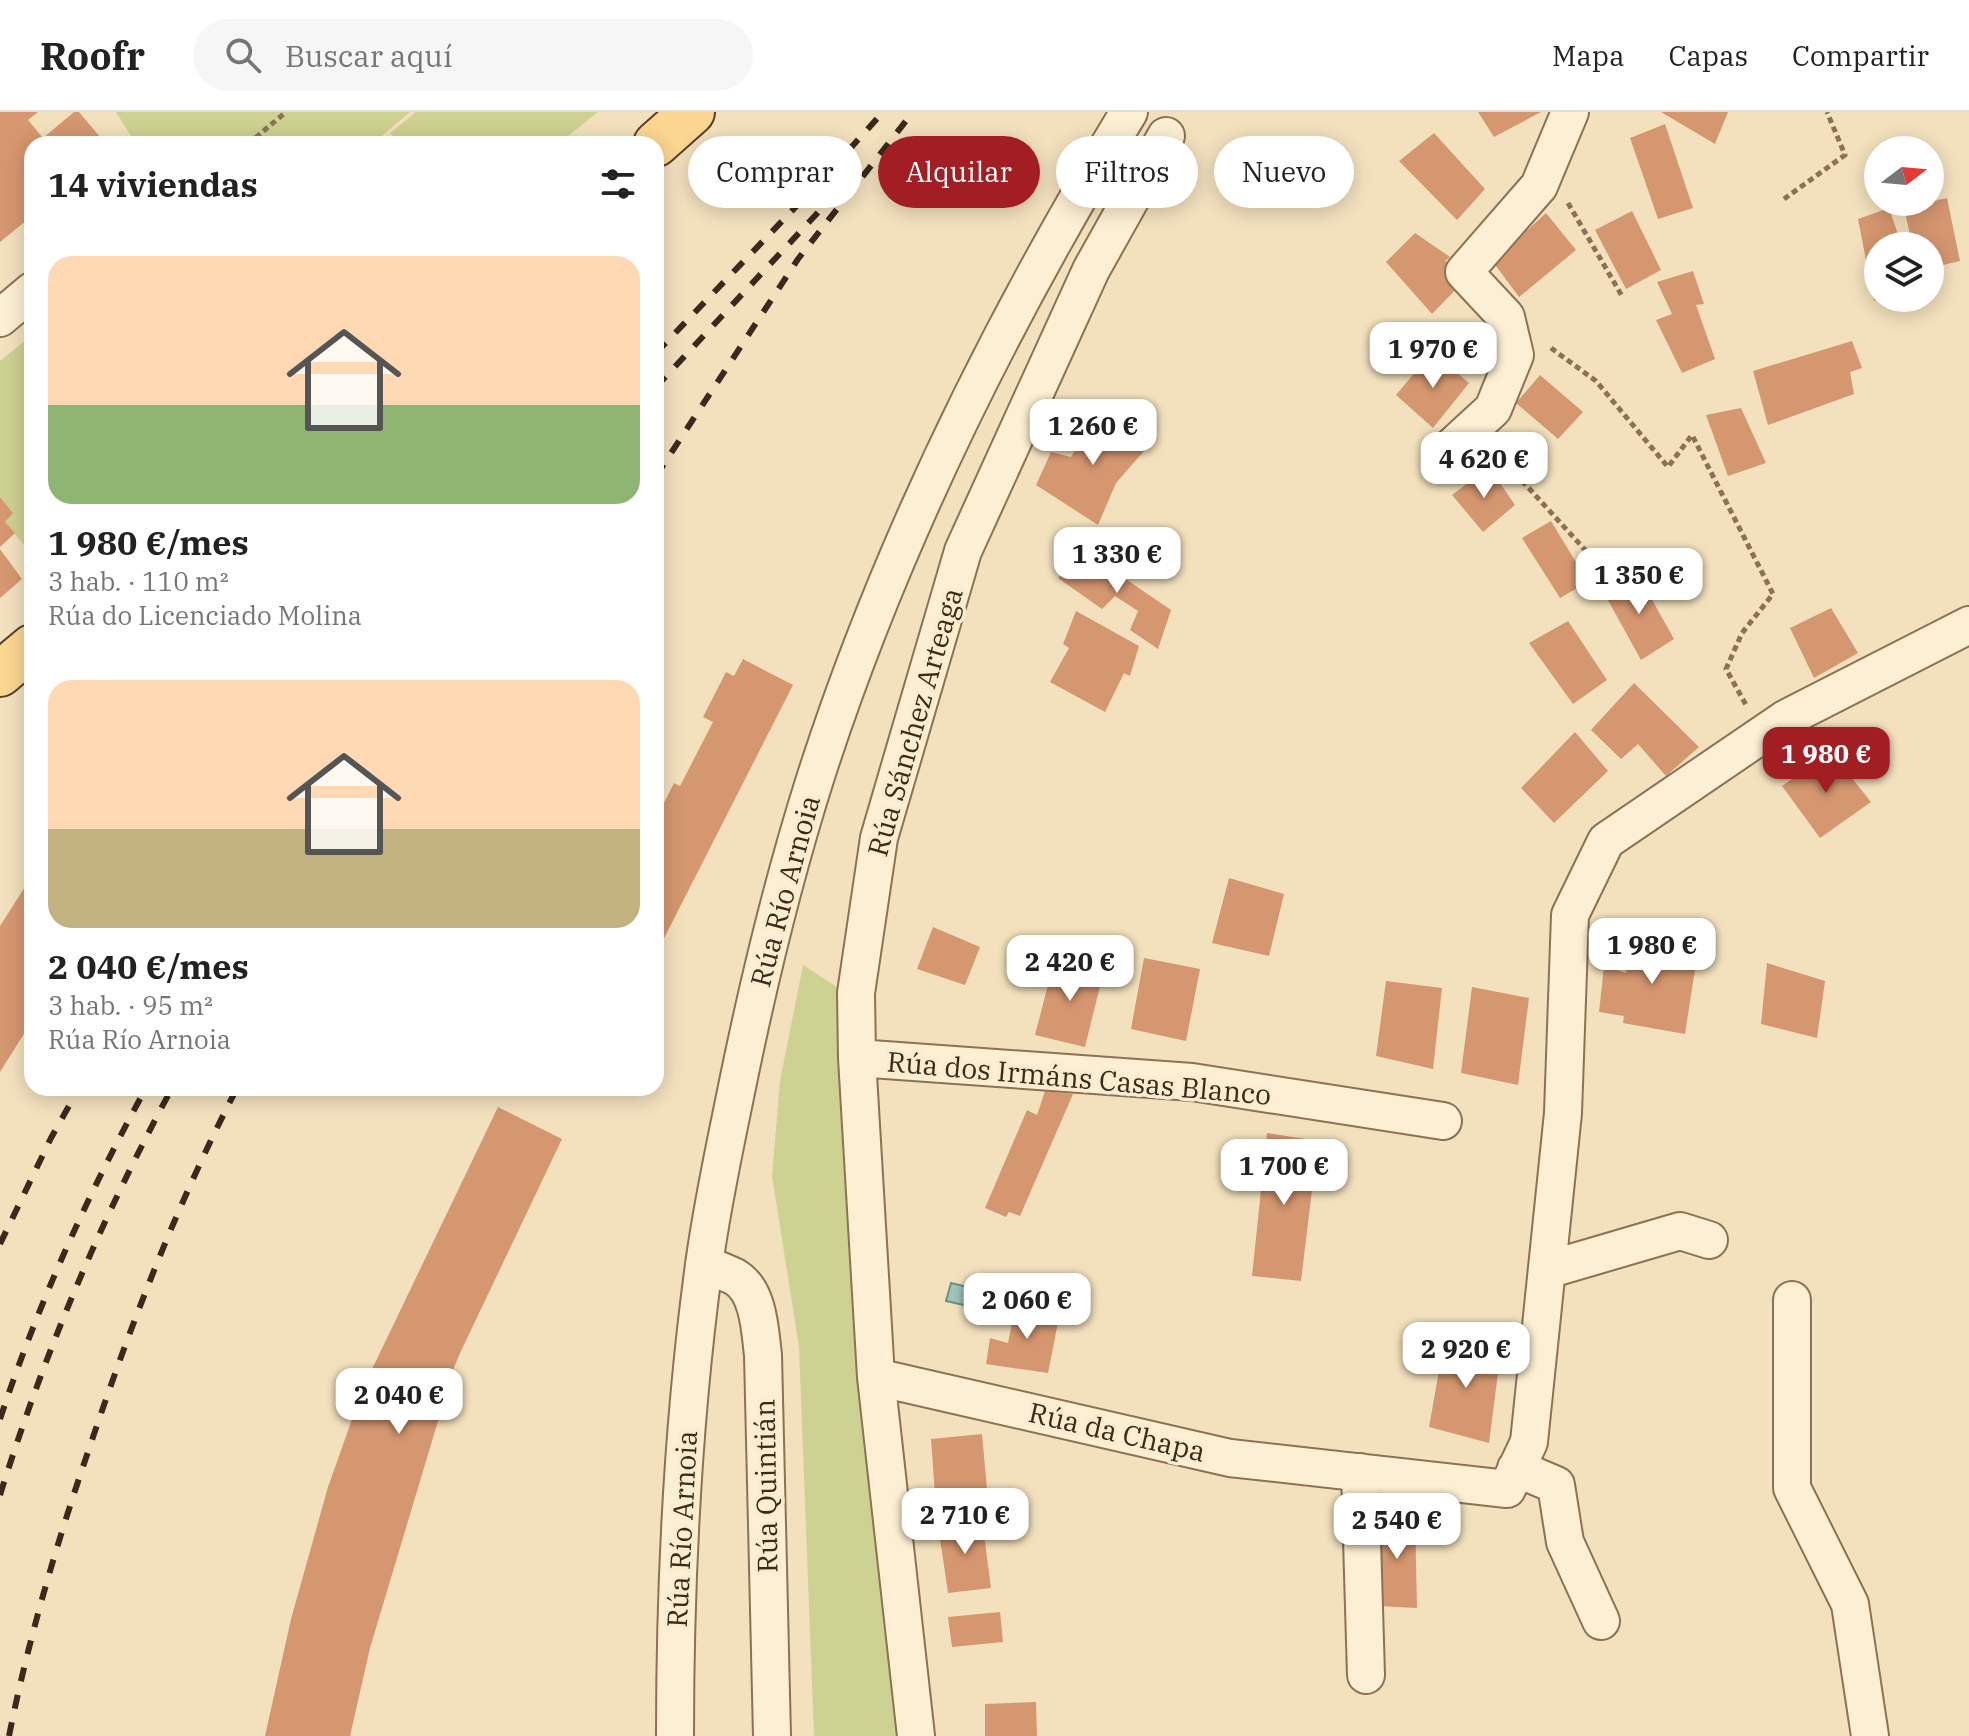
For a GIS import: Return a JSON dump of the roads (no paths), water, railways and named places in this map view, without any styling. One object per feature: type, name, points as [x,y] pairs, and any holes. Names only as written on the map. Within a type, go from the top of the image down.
[{"type":"main road","points":[[631,136],[658,112]]},
{"type":"main road","points":[[664,137],[692,112]]},
{"type":"main road","points":[[0,674],[24,654]]},
{"type":"street","points":[[664,156],[715,112]]},
{"type":"street","points":[[1131,112],[1175,124]]},
{"type":"street","name":"Rúa Río Arnoia","points":[[675,1736],[681,1507],[692,1371],[716,1188],[760,978],[816,779],[878,607],[936,470],[1010,321],[1131,112]]},
{"type":"street","points":[[1443,455],[1493,409],[1515,355],[1506,317],[1464,272],[1539,186],[1570,112]]},
{"type":"street","name":"Rúa Sánchez Arteaga","points":[[916,1736],[876,1377],[857,1058],[856,993],[879,838],[963,551],[1091,270],[1175,124]]},
{"type":"street","points":[[0,318],[24,298]]},
{"type":"street","points":[[1512,1478],[1529,1442],[1547,1270],[1563,1113],[1570,915],[1606,841],[1785,719],[1969,625]]},
{"type":"street","name":"Rúa dos Irmáns Casas Blanco","points":[[857,1058],[1192,1082],[1443,1121]]},
{"type":"street","points":[[1547,1270],[1680,1231],[1709,1240]]},
{"type":"street","name":"Rúa Quintián","points":[[704,1264],[736,1278],[747,1288],[762,1344],[772,1736]]},
{"type":"street","points":[[1792,1300],[1792,1488],[1850,1604],[1870,1736]]},
{"type":"street","name":"Rúa da Chapa","points":[[876,1377],[1230,1458],[1360,1472],[1512,1478],[1556,1485],[1565,1542],[1601,1621]]},
{"type":"street","points":[[1360,1472],[1366,1675]]},
{"type":"water","points":[[982,1282],[993,1284],[986,1310],[946,1301],[951,1283],[980,1290]]},
{"type":"railway","points":[[664,345],[883,112]]},
{"type":"railway","points":[[664,464],[798,259],[913,112]]},
{"type":"railway","points":[[664,378],[822,208]]},
{"type":"railway","points":[[0,1244],[75,1096]]},
{"type":"railway","points":[[0,1419],[66,1250],[142,1096]]},
{"type":"railway","points":[[0,1495],[36,1389],[76,1287],[168,1096]]},
{"type":"railway","points":[[9,1736],[45,1588],[107,1397],[176,1218],[233,1096]]}]
